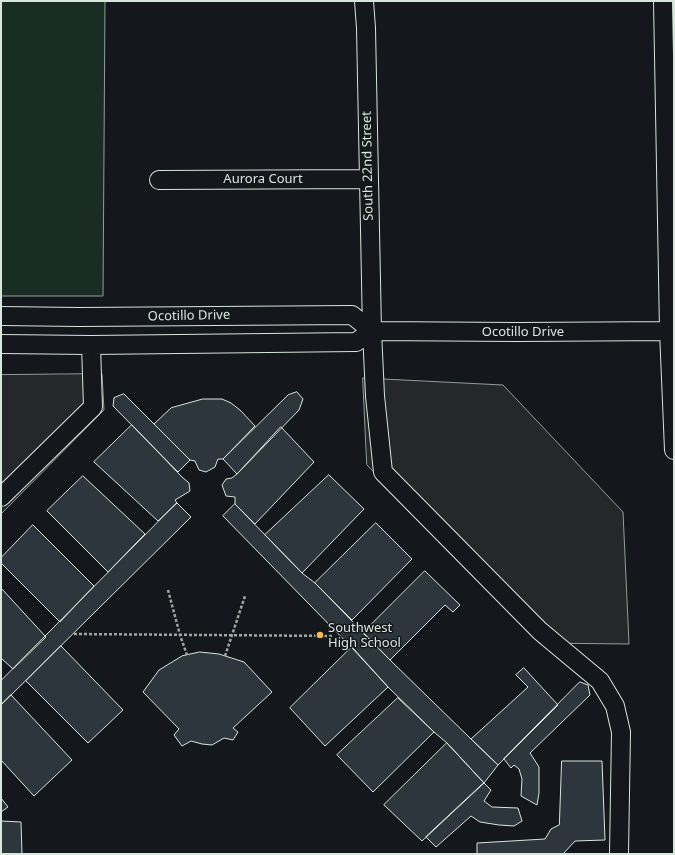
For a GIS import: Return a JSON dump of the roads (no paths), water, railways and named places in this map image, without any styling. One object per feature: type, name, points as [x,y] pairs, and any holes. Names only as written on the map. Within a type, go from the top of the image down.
[{"type":"street","name":"South 22nd Street","points":[[364,1],[372,331],[375,396],[382,472],[540,631],[600,681],[614,706],[621,732],[619,854]]},
{"type":"street","points":[[663,1],[674,450]]},
{"type":"street","name":"Aurora Court","points":[[159,180],[368,179]]},
{"type":"street","name":"Ocotillo Drive","points":[[1,316],[79,317],[352,315],[372,331],[671,331]]},
{"type":"street","points":[[1,344],[91,345],[356,342],[372,331]]},
{"type":"street","points":[[1,497],[93,407],[91,345]]},
{"type":"place","name":"Southwest High School","points":[[320,635]]}]
